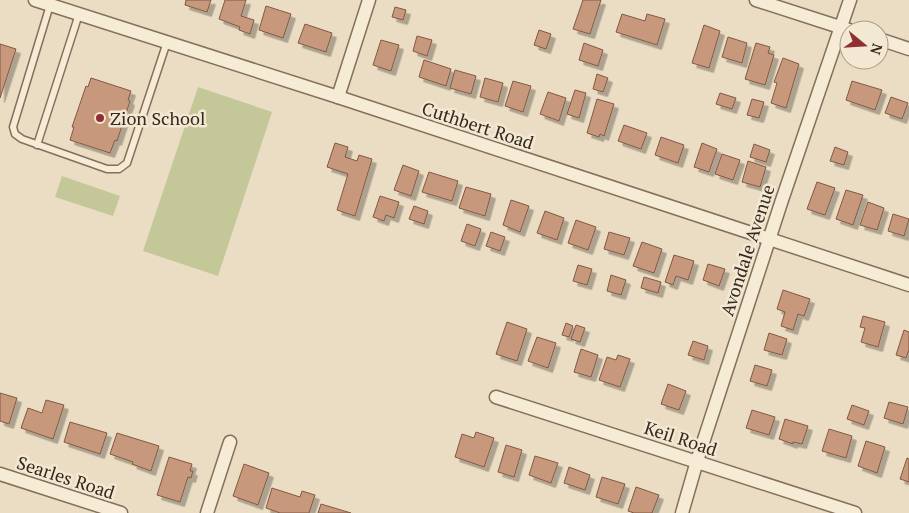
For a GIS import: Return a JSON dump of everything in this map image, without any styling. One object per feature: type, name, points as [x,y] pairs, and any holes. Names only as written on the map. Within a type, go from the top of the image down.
[{"type":"street","name":"Cuthbert Road","points":[[35,0],[338,97],[909,285]]},
{"type":"street","points":[[338,97],[369,0]]},
{"type":"street","points":[[756,0],[839,27]]},
{"type":"street","name":"Avondale Avenue","points":[[847,20],[850,0]]},
{"type":"street","points":[[889,42],[909,48]]},
{"type":"street","name":"Avondale Avenue","points":[[682,513],[697,461],[781,203],[839,45]]},
{"type":"street","name":"Keil Road","points":[[496,396],[854,513]]},
{"type":"street","points":[[207,513],[230,442]]},
{"type":"street","name":"Searles Road","points":[[0,474],[121,513]]},
{"type":"lane","points":[[50,5],[13,127],[15,134],[37,145],[107,169],[119,169],[127,164],[167,42]]},
{"type":"lane","points":[[37,145],[79,14]]},
{"type":"green space","points":[[198,87],[272,112],[218,276],[143,251]]},
{"type":"green space","points":[[62,176],[120,196],[113,216],[55,197]]},
{"type":"building","points":[[186,0],[211,0],[207,12],[185,5]]},
{"type":"building","points":[[225,0],[246,0],[241,16],[254,20],[250,34],[239,30],[240,27],[219,19]]},
{"type":"building","points":[[583,0],[601,0],[590,34],[573,29]]},
{"type":"building","points":[[266,6],[291,14],[283,38],[259,30]]},
{"type":"building","points":[[395,7],[406,10],[403,20],[392,17]]},
{"type":"building","points":[[622,14],[645,21],[647,14],[665,19],[657,45],[616,32]]},
{"type":"building","points":[[305,24],[332,33],[326,52],[298,43]]},
{"type":"building","points":[[704,25],[720,31],[709,68],[692,63]]},
{"type":"building","points":[[539,30],[551,34],[546,49],[534,45]]},
{"type":"building","points":[[417,36],[432,40],[427,56],[413,51]]},
{"type":"building","points":[[728,37],[747,43],[742,63],[722,57]]},
{"type":"building","points":[[381,40],[399,45],[391,71],[373,65]]},
{"type":"building","points":[[584,43],[603,50],[598,66],[579,60]]},
{"type":"building","points":[[756,43],[770,47],[768,53],[774,55],[765,85],[745,79]]},
{"type":"building","points":[[0,44],[16,49],[0,98]]},
{"type":"building","points":[[783,58],[799,64],[786,108],[771,103],[777,83],[774,82]]},
{"type":"building","points":[[424,60],[451,69],[446,86],[419,77]]},
{"type":"building","points":[[455,70],[476,76],[471,94],[450,88]]},
{"type":"building","points":[[597,74],[608,78],[603,92],[593,89]]},
{"type":"building","points":[[91,78],[131,91],[128,100],[130,101],[117,141],[115,140],[110,153],[70,140],[74,127],[72,127],[86,86],[88,87]]},
{"type":"building","points":[[485,78],[503,83],[498,102],[480,97]]},
{"type":"building","points":[[513,81],[531,86],[523,112],[505,106]]},
{"type":"building","points":[[852,81],[882,90],[875,110],[846,100]]},
{"type":"building","points":[[575,90],[586,93],[579,118],[567,114]]},
{"type":"building","points":[[548,92],[566,98],[559,121],[540,114]]},
{"type":"building","points":[[720,93],[736,98],[732,109],[716,104]]},
{"type":"building","points":[[891,97],[908,103],[902,119],[885,113]]},
{"type":"building","points":[[597,99],[614,104],[604,136],[600,134],[599,137],[587,133]]},
{"type":"building","points":[[752,99],[764,102],[759,118],[747,115]]},
{"type":"building","points":[[624,125],[647,133],[641,149],[618,141]]},
{"type":"building","points":[[661,137],[684,145],[678,163],[655,155]]},
{"type":"building","points":[[335,143],[348,147],[345,157],[357,161],[359,155],[372,159],[355,216],[337,210],[348,174],[327,167]]},
{"type":"building","points":[[702,143],[717,149],[709,172],[694,167]]},
{"type":"building","points":[[754,144],[770,150],[766,162],[750,157]]},
{"type":"building","points":[[835,147],[848,152],[844,165],[830,161]]},
{"type":"building","points":[[722,154],[740,160],[733,180],[715,174]]},
{"type":"building","points":[[748,161],[766,167],[760,187],[742,182]]},
{"type":"building","points":[[403,165],[419,171],[411,196],[394,190]]},
{"type":"building","points":[[429,172],[458,181],[452,201],[422,192]]},
{"type":"building","points":[[817,182],[835,188],[825,215],[807,209]]},
{"type":"building","points":[[466,187],[491,194],[485,216],[459,208]]},
{"type":"building","points":[[846,190],[863,195],[853,225],[836,219]]},
{"type":"building","points":[[380,196],[399,202],[394,218],[386,215],[384,221],[373,217]]},
{"type":"building","points":[[511,200],[529,206],[520,232],[503,225]]},
{"type":"building","points":[[868,202],[884,208],[877,230],[860,225]]},
{"type":"building","points":[[414,206],[428,211],[424,224],[409,219]]},
{"type":"building","points":[[545,211],[564,218],[557,240],[537,233]]},
{"type":"building","points":[[893,214],[909,219],[904,236],[888,231]]},
{"type":"building","points":[[576,220],[596,227],[588,250],[568,243]]},
{"type":"building","points":[[467,224],[481,229],[475,246],[461,241]]},
{"type":"building","points":[[491,232],[505,237],[500,251],[486,246]]},
{"type":"building","points":[[609,232],[630,238],[624,255],[604,249]]},
{"type":"building","points":[[642,242],[662,249],[654,273],[633,266]]},
{"type":"building","points":[[674,255],[694,261],[688,280],[676,276],[673,285],[665,282]]},
{"type":"building","points":[[708,264],[725,269],[719,286],[703,280]]},
{"type":"building","points":[[578,265],[592,269],[587,285],[573,281]]},
{"type":"building","points":[[611,275],[626,280],[621,295],[607,291]]},
{"type":"building","points":[[644,277],[661,282],[658,293],[641,288]]},
{"type":"building","points":[[783,290],[810,299],[804,316],[798,314],[793,330],[781,326],[785,312],[777,309]]},
{"type":"building","points":[[863,316],[885,322],[878,347],[861,342],[865,328],[860,327]]},
{"type":"building","points":[[507,322],[527,329],[517,361],[496,354]]},
{"type":"building","points":[[566,323],[573,326],[569,337],[562,335]]},
{"type":"building","points":[[576,325],[585,328],[580,342],[571,339]]},
{"type":"building","points":[[904,330],[909,332],[909,350],[906,358],[896,355]]},
{"type":"building","points":[[769,333],[787,339],[782,355],[764,350]]},
{"type":"building","points":[[537,337],[556,343],[548,368],[528,361]]},
{"type":"building","points":[[693,341],[708,346],[704,360],[688,355]]},
{"type":"building","points":[[581,349],[598,355],[591,377],[574,372]]},
{"type":"building","points":[[618,355],[630,359],[620,387],[599,380],[607,357],[616,360]]},
{"type":"building","points":[[755,365],[772,370],[767,386],[750,381]]},
{"type":"building","points":[[668,384],[686,391],[679,410],[661,404]]},
{"type":"building","points":[[0,393],[17,398],[9,424],[0,421]]},
{"type":"building","points":[[46,400],[64,405],[53,439],[21,428],[28,408],[42,413]]},
{"type":"building","points":[[889,402],[908,407],[903,424],[884,418]]},
{"type":"building","points":[[852,405],[869,411],[864,425],[847,419]]},
{"type":"building","points":[[752,410],[775,417],[769,435],[746,428]]},
{"type":"building","points":[[785,419],[808,426],[802,444],[793,442],[793,444],[779,439]]},
{"type":"building","points":[[70,422],[107,433],[100,454],[64,442]]},
{"type":"building","points":[[829,429],[852,436],[846,458],[822,451]]},
{"type":"building","points":[[476,432],[494,438],[484,467],[455,457],[462,434],[474,438]]},
{"type":"building","points":[[117,433],[159,446],[151,471],[110,454]]},
{"type":"building","points":[[866,441],[885,447],[877,473],[858,466]]},
{"type":"building","points":[[506,445],[522,450],[514,477],[498,472]]},
{"type":"building","points":[[535,456],[558,463],[551,483],[529,475]]},
{"type":"building","points":[[169,457],[192,464],[191,478],[188,477],[180,502],[157,495]]},
{"type":"building","points":[[907,458],[909,459],[909,482],[900,479]]},
{"type":"building","points":[[244,464],[269,473],[258,505],[233,496]]},
{"type":"building","points":[[569,467],[590,475],[585,490],[564,483]]},
{"type":"building","points":[[602,477],[625,484],[618,504],[596,497]]},
{"type":"building","points":[[636,487],[659,495],[652,513],[628,511]]},
{"type":"building","points":[[272,488],[300,497],[302,491],[315,495],[309,513],[280,513],[266,508]]},
{"type":"building","points":[[321,504],[351,513],[318,513]]},
{"type":"place","name":"Zion School","points":[[100,118]]}]
